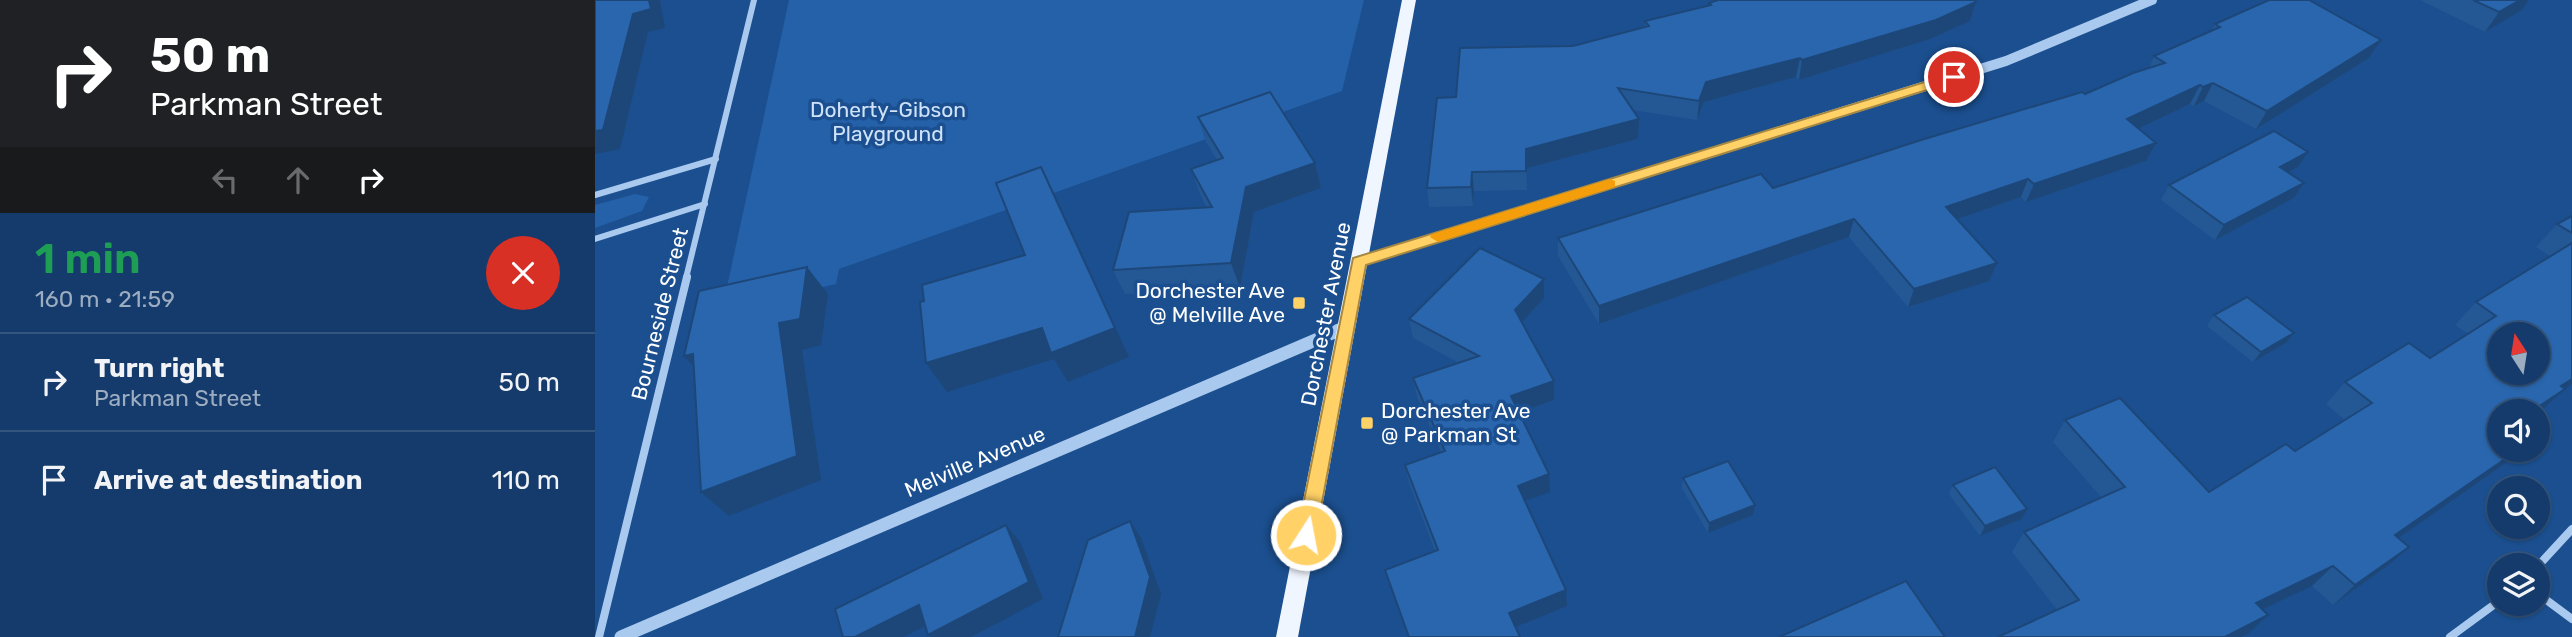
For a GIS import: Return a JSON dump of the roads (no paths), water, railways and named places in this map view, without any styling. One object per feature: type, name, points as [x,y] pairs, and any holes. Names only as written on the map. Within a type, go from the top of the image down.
[{"type":"main road","name":"Dorchester Avenue","points":[[1287,637],[1409,0]]},
{"type":"street","name":"Bourneside Street","points":[[599,637],[754,0]]},
{"type":"street","points":[[1359,262],[2006,61],[2152,0]]},
{"type":"street","points":[[595,195],[716,159]]},
{"type":"street","points":[[595,239],[705,204]]},
{"type":"street","name":"Melville Avenue","points":[[621,637],[1346,327]]},
{"type":"street","points":[[2550,553],[2572,529]]},
{"type":"street","points":[[2550,603],[2572,619]]},
{"type":"street","points":[[2450,637],[2487,609]]},
{"type":"place","name":"Dorchester Ave @ Melville Ave","points":[[1299,303]]},
{"type":"place","name":"Dorchester Ave @ Parkman St","points":[[1367,423]]},
{"type":"park label","name":"Doherty-Gibson Playground","points":[[888,122]]}]
